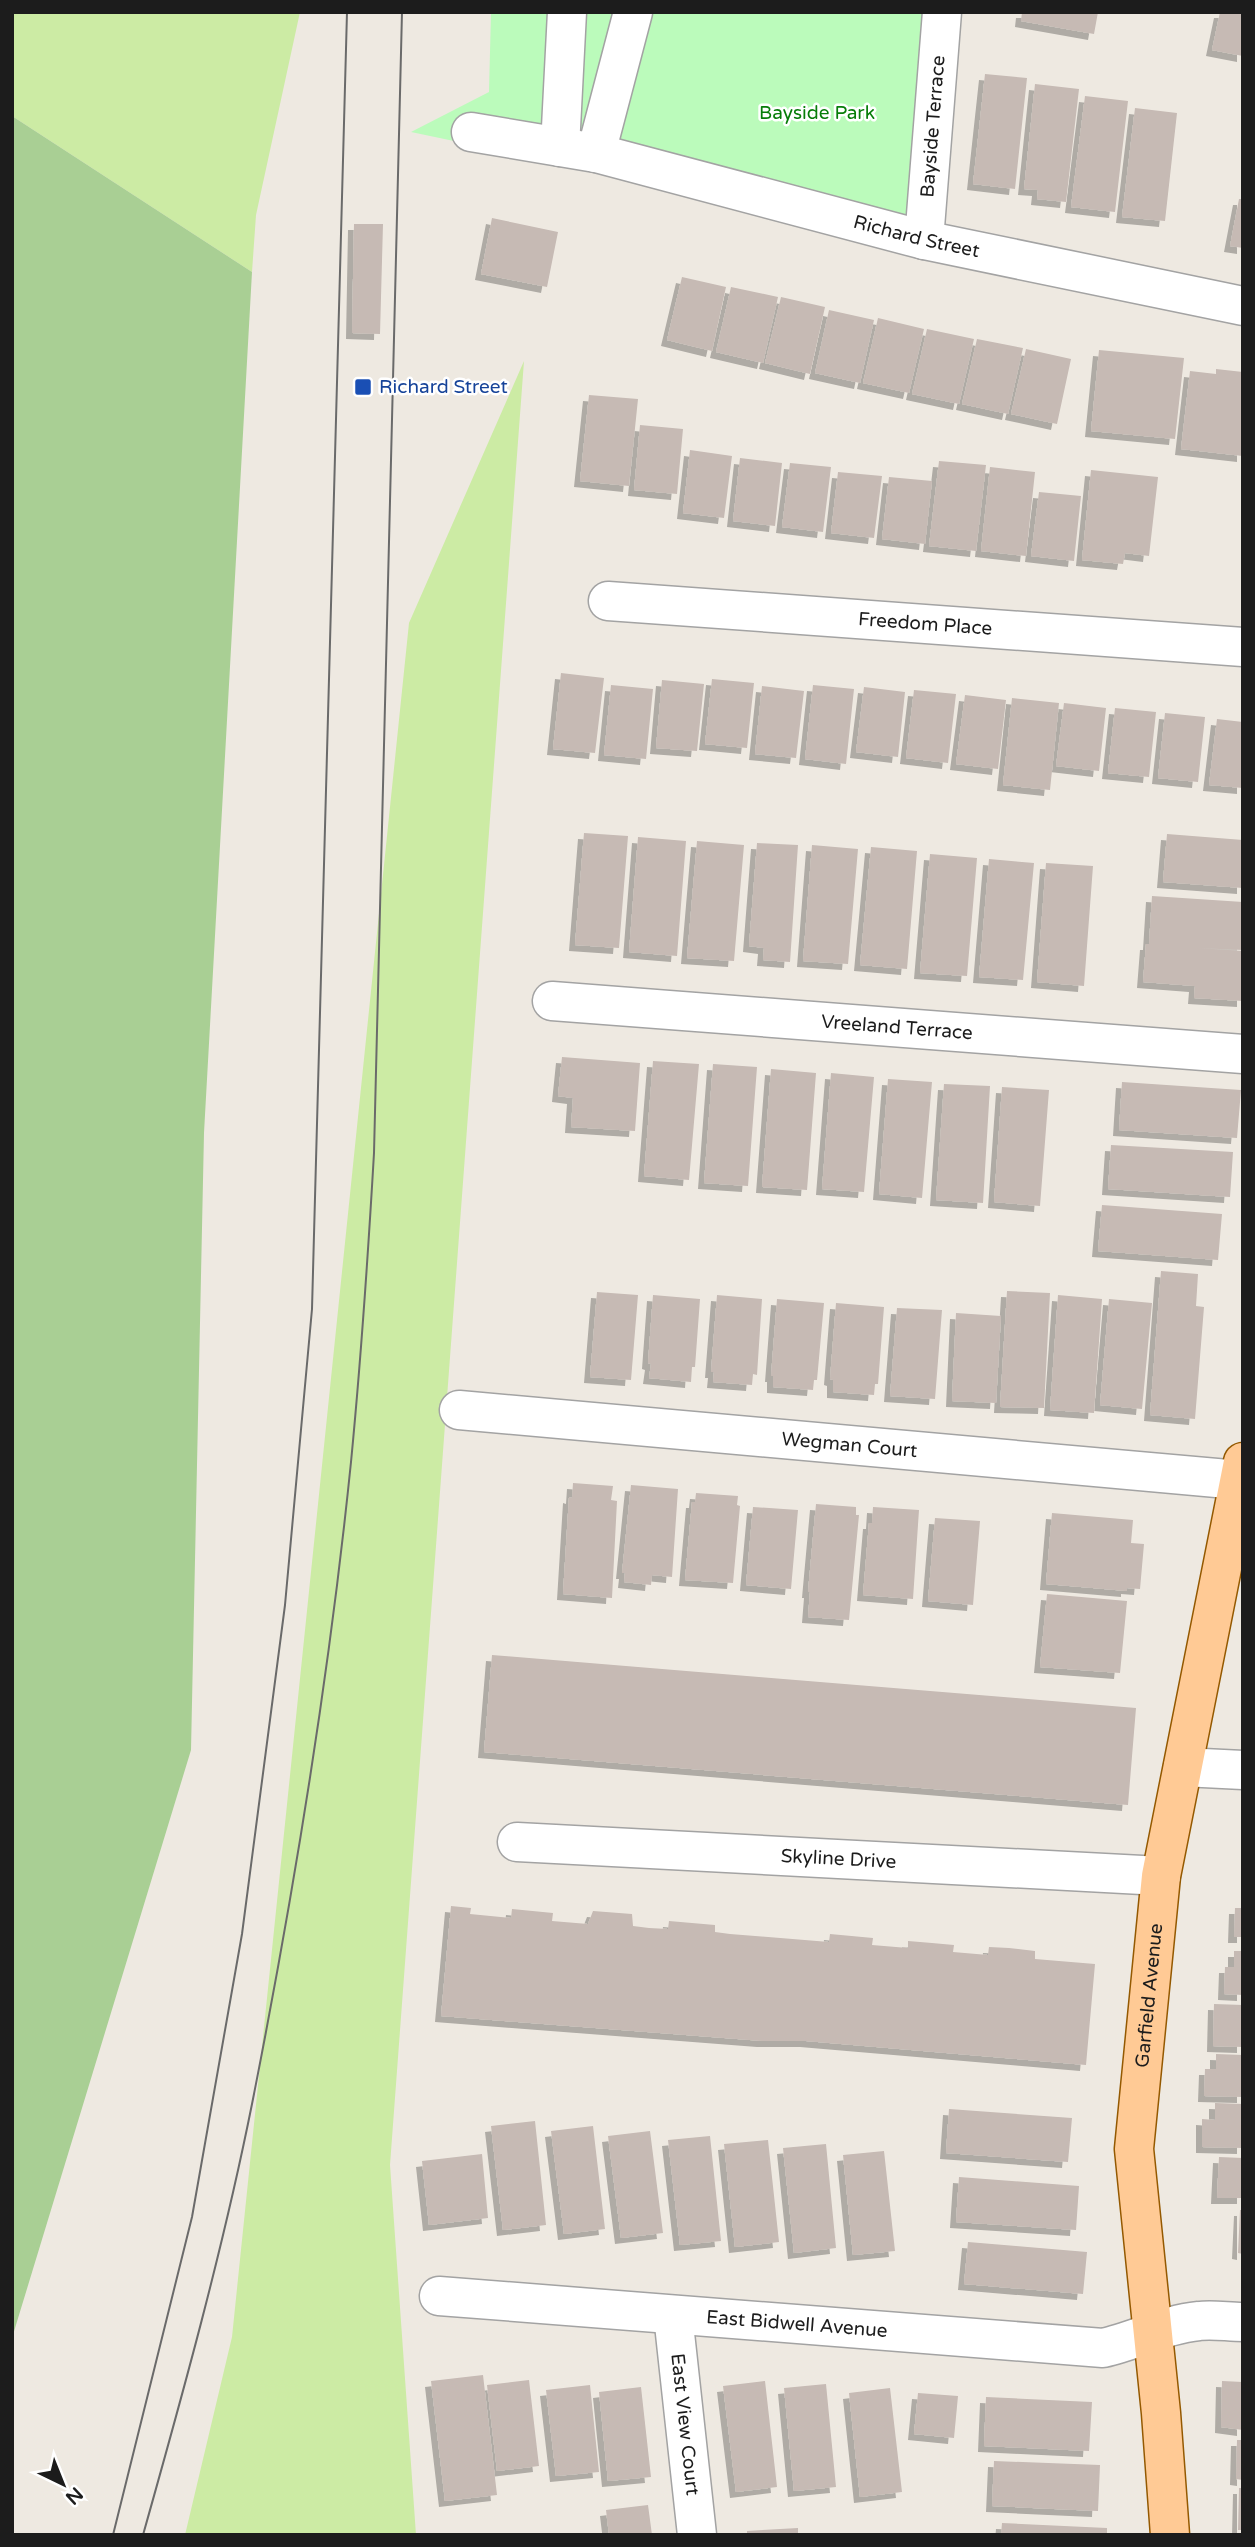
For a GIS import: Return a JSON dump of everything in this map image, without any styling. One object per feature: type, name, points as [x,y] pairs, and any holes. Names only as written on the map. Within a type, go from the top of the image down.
[{"type":"main road","name":"Garfield Avenue","points":[[1170,2535],[1135,2149],[1161,1876],[1241,1471]]},
{"type":"street","points":[[567,12],[578,150]]},
{"type":"street","points":[[578,150],[633,12]]},
{"type":"street","name":"Bayside Terrace","points":[[924,240],[942,12]]},
{"type":"street","name":"Richard Street","points":[[471,132],[578,150],[924,240],[1243,306]]},
{"type":"street","name":"Freedom Place","points":[[608,601],[1243,647]]},
{"type":"street","name":"Vreeland Terrace","points":[[552,1001],[1243,1054]]},
{"type":"street","name":"Wegman Court","points":[[459,1410],[1241,1471]]},
{"type":"street","points":[[1183,1767],[1243,1770]]},
{"type":"street","name":"Skyline Drive","points":[[517,1842],[1161,1876]]},
{"type":"street","name":"East Bidwell Avenue","points":[[439,2296],[1103,2348],[1201,2320],[1243,2322]]},
{"type":"street","name":"East View Court","points":[[673,2315],[697,2535]]},
{"type":"green space","points":[[12,12],[300,12],[256,215],[252,272],[12,116]]},
{"type":"green space","name":"Bayside Park","points":[[491,12],[930,12],[911,237],[411,132],[489,92]]},
{"type":"green space","points":[[12,116],[252,272],[204,1133],[191,1750],[12,2338]]},
{"type":"green space","points":[[524,361],[390,2165],[416,2535],[185,2535],[232,2337],[409,623]]},
{"type":"building","points":[[1022,12],[1098,12],[1094,34],[1021,21]]},
{"type":"building","points":[[1220,12],[1243,12],[1243,56],[1212,50]]},
{"type":"building","points":[[985,74],[1027,78],[1015,189],[973,184]]},
{"type":"building","points":[[1035,84],[1079,89],[1066,202],[1037,199],[1038,190],[1024,189]]},
{"type":"building","points":[[1085,96],[1128,101],[1115,212],[1071,207]]},
{"type":"building","points":[[1135,108],[1177,113],[1165,221],[1122,217]]},
{"type":"building","points":[[1239,199],[1243,199],[1243,248],[1230,246]]},
{"type":"building","points":[[492,218],[558,232],[547,287],[481,274]]},
{"type":"building","points":[[354,224],[383,224],[380,334],[352,333]]},
{"type":"building","points":[[682,277],[726,287],[712,351],[667,340]]},
{"type":"building","points":[[731,287],[778,297],[763,363],[716,352]]},
{"type":"building","points":[[781,297],[825,307],[810,374],[765,363]]},
{"type":"building","points":[[829,310],[874,320],[860,383],[815,373]]},
{"type":"building","points":[[878,318],[924,329],[909,393],[863,383]]},
{"type":"building","points":[[927,329],[974,339],[959,404],[912,394]]},
{"type":"building","points":[[977,339],[1023,348],[1008,414],[962,404]]},
{"type":"building","points":[[1026,349],[1071,359],[1057,424],[1011,414]]},
{"type":"building","points":[[1099,350],[1184,358],[1175,439],[1091,431]]},
{"type":"building","points":[[1216,369],[1243,372],[1243,456],[1181,449],[1190,371],[1216,374]]},
{"type":"building","points":[[589,395],[638,399],[629,486],[580,481]]},
{"type":"building","points":[[640,425],[683,429],[677,494],[634,490]]},
{"type":"building","points":[[690,450],[732,456],[724,518],[683,513]]},
{"type":"building","points":[[740,458],[782,463],[775,526],[733,521]]},
{"type":"building","points":[[939,461],[986,465],[976,551],[929,546]]},
{"type":"building","points":[[790,463],[831,467],[823,532],[782,527]]},
{"type":"building","points":[[990,467],[1035,472],[1026,556],[981,551]]},
{"type":"building","points":[[1091,470],[1158,477],[1149,556],[1125,553],[1123,564],[1082,560]]},
{"type":"building","points":[[838,472],[882,476],[874,538],[831,533]]},
{"type":"building","points":[[889,477],[932,481],[925,544],[882,539]]},
{"type":"building","points":[[1039,492],[1081,496],[1074,561],[1031,556]]},
{"type":"building","points":[[561,673],[604,678],[595,753],[553,749]]},
{"type":"building","points":[[712,679],[754,683],[747,748],[705,744]]},
{"type":"building","points":[[662,680],[704,684],[697,751],[656,748]]},
{"type":"building","points":[[611,685],[653,689],[646,759],[604,755]]},
{"type":"building","points":[[813,685],[854,689],[846,764],[805,759]]},
{"type":"building","points":[[762,686],[804,691],[796,758],[755,754]]},
{"type":"building","points":[[864,687],[905,692],[898,757],[856,752]]},
{"type":"building","points":[[914,690],[956,694],[948,763],[906,758]]},
{"type":"building","points":[[965,695],[1006,700],[998,769],[956,764]]},
{"type":"building","points":[[1012,698],[1059,703],[1050,790],[1003,785]]},
{"type":"building","points":[[1064,703],[1106,708],[1099,771],[1056,766]]},
{"type":"building","points":[[1115,708],[1156,712],[1149,777],[1108,773]]},
{"type":"building","points":[[1165,713],[1205,717],[1198,782],[1158,778]]},
{"type":"building","points":[[1217,719],[1243,722],[1243,788],[1209,785]]},
{"type":"building","points":[[584,833],[628,836],[619,948],[575,945]]},
{"type":"building","points":[[1167,834],[1243,840],[1243,888],[1163,882]]},
{"type":"building","points":[[638,837],[686,841],[677,956],[629,952]]},
{"type":"building","points":[[697,841],[744,845],[734,961],[687,958]]},
{"type":"building","points":[[757,843],[798,845],[790,962],[763,960],[764,948],[749,946]]},
{"type":"building","points":[[812,845],[858,849],[848,964],[803,961]]},
{"type":"building","points":[[871,847],[917,851],[907,969],[860,965]]},
{"type":"building","points":[[930,854],[977,858],[967,976],[920,973]]},
{"type":"building","points":[[989,859],[1034,863],[1023,980],[979,977]]},
{"type":"building","points":[[1046,863],[1093,866],[1084,986],[1037,982]]},
{"type":"building","points":[[1152,896],[1243,902],[1243,950],[1197,948],[1243,951],[1243,1001],[1194,998],[1195,986],[1143,982]]},
{"type":"building","points":[[562,1057],[640,1063],[635,1131],[571,1127],[573,1098],[558,1096]]},
{"type":"building","points":[[653,1061],[699,1064],[689,1180],[644,1176]]},
{"type":"building","points":[[713,1064],[757,1067],[748,1186],[704,1183]]},
{"type":"building","points":[[771,1069],[816,1073],[807,1190],[762,1187]]},
{"type":"building","points":[[831,1073],[874,1077],[864,1192],[822,1189]]},
{"type":"building","points":[[888,1079],[932,1082],[922,1198],[879,1194]]},
{"type":"building","points":[[1122,1082],[1241,1090],[1237,1138],[1119,1130]]},
{"type":"building","points":[[944,1084],[990,1086],[983,1203],[936,1200]]},
{"type":"building","points":[[1002,1087],[1049,1090],[1040,1206],[994,1202]]},
{"type":"building","points":[[1111,1145],[1233,1152],[1230,1197],[1108,1189]]},
{"type":"building","points":[[1102,1205],[1222,1214],[1218,1260],[1098,1251]]},
{"type":"building","points":[[1161,1271],[1198,1274],[1196,1306],[1204,1307],[1195,1419],[1150,1415]]},
{"type":"building","points":[[1007,1291],[1050,1293],[1044,1408],[1000,1407]]},
{"type":"building","points":[[597,1292],[638,1295],[631,1380],[590,1377]]},
{"type":"building","points":[[653,1295],[700,1299],[695,1367],[692,1367],[691,1382],[649,1378]]},
{"type":"building","points":[[717,1295],[762,1299],[757,1375],[753,1374],[752,1385],[713,1382],[714,1372],[711,1372]]},
{"type":"building","points":[[1058,1295],[1102,1299],[1094,1413],[1050,1410]]},
{"type":"building","points":[[777,1299],[824,1303],[817,1380],[814,1380],[813,1390],[773,1387],[771,1376]]},
{"type":"building","points":[[1109,1299],[1152,1303],[1142,1409],[1100,1405]]},
{"type":"building","points":[[836,1303],[884,1307],[878,1384],[875,1384],[874,1395],[833,1392],[833,1380],[830,1379]]},
{"type":"building","points":[[897,1308],[942,1310],[935,1399],[890,1396]]},
{"type":"building","points":[[956,1313],[1001,1316],[996,1403],[952,1401]]},
{"type":"building","points":[[573,1483],[613,1486],[611,1500],[617,1501],[612,1598],[563,1594],[569,1497],[572,1498]]},
{"type":"building","points":[[631,1485],[678,1489],[672,1577],[652,1575],[651,1585],[624,1582],[625,1573],[622,1573]]},
{"type":"building","points":[[696,1493],[738,1496],[737,1505],[740,1506],[733,1583],[685,1580],[692,1502],[695,1502]]},
{"type":"building","points":[[816,1504],[856,1507],[856,1515],[859,1515],[849,1620],[808,1617]]},
{"type":"building","points":[[753,1507],[798,1510],[791,1589],[746,1585]]},
{"type":"building","points":[[873,1507],[919,1510],[913,1599],[863,1595],[869,1523],[872,1523]]},
{"type":"building","points":[[1052,1513],[1133,1520],[1131,1543],[1144,1544],[1140,1589],[1127,1588],[1127,1591],[1046,1584]]},
{"type":"building","points":[[935,1518],[980,1521],[973,1605],[928,1601]]},
{"type":"building","points":[[1047,1594],[1127,1601],[1120,1673],[1040,1667]]},
{"type":"building","points":[[492,1655],[1136,1708],[1128,1805],[484,1752]]},
{"type":"building","points":[[451,1906],[471,1908],[470,1914],[511,1918],[512,1909],[553,1913],[552,1921],[588,1924],[593,1911],[632,1914],[633,1926],[649,1928],[668,1929],[669,1921],[715,1925],[715,1932],[730,1934],[829,1942],[830,1934],[873,1938],[872,1945],[908,1948],[908,1941],[954,1945],[953,1952],[988,1955],[989,1947],[1009,1948],[1035,1951],[1035,1959],[1095,1964],[1086,2065],[806,2041],[763,2041],[441,2016]]},
{"type":"building","points":[[1235,1908],[1243,1908],[1243,1937],[1234,1937]]},
{"type":"building","points":[[1234,1951],[1243,1951],[1243,1995],[1224,1994],[1225,1967],[1234,1967]]},
{"type":"building","points":[[1214,2004],[1243,2005],[1243,2047],[1213,2046]]},
{"type":"building","points":[[1216,2054],[1243,2055],[1243,2097],[1204,2096],[1205,2069],[1216,2069]]},
{"type":"building","points":[[1215,2103],[1243,2104],[1243,2148],[1202,2147],[1202,2119],[1215,2120]]},
{"type":"building","points":[[949,2109],[1072,2118],[1068,2162],[946,2153]]},
{"type":"building","points":[[535,2121],[546,2225],[503,2230],[491,2126]]},
{"type":"building","points":[[593,2126],[605,2229],[564,2234],[551,2131]]},
{"type":"building","points":[[650,2131],[663,2233],[621,2238],[608,2136]]},
{"type":"building","points":[[710,2136],[721,2241],[680,2245],[668,2140]]},
{"type":"building","points":[[768,2140],[779,2242],[735,2247],[724,2144]]},
{"type":"building","points":[[826,2144],[836,2248],[794,2253],[783,2148]]},
{"type":"building","points":[[884,2151],[895,2251],[853,2255],[843,2155]]},
{"type":"building","points":[[482,2154],[488,2218],[429,2225],[422,2161]]},
{"type":"building","points":[[1219,2157],[1243,2158],[1243,2198],[1217,2198]]},
{"type":"building","points":[[959,2177],[1079,2186],[1076,2230],[956,2222]]},
{"type":"building","points":[[1240,2210],[1243,2210],[1243,2254],[1238,2253]]},
{"type":"building","points":[[968,2242],[1087,2252],[1083,2294],[964,2284]]},
{"type":"building","points":[[483,2375],[497,2495],[445,2501],[431,2381]]},
{"type":"building","points":[[529,2380],[539,2466],[497,2471],[487,2385]]},
{"type":"building","points":[[765,2381],[777,2487],[736,2492],[723,2386]]},
{"type":"building","points":[[1222,2381],[1243,2382],[1243,2430],[1221,2427]]},
{"type":"building","points":[[826,2384],[836,2487],[794,2491],[784,2388]]},
{"type":"building","points":[[590,2385],[599,2472],[556,2476],[546,2390]]},
{"type":"building","points":[[641,2387],[651,2477],[608,2481],[599,2392]]},
{"type":"building","points":[[890,2388],[902,2492],[860,2497],[849,2393]]},
{"type":"building","points":[[918,2393],[958,2396],[954,2438],[914,2434]]},
{"type":"building","points":[[986,2397],[1092,2402],[1089,2451],[984,2446]]},
{"type":"building","points":[[1237,2440],[1243,2440],[1243,2480],[1236,2479]]},
{"type":"building","points":[[994,2461],[1100,2465],[1098,2511],[992,2506]]},
{"type":"building","points":[[1239,2488],[1243,2488],[1243,2530],[1238,2530]]},
{"type":"building","points":[[648,2505],[652,2535],[609,2535],[606,2510]]},
{"type":"building","points":[[1002,2523],[1107,2528],[1107,2535],[1001,2535]]},
{"type":"building","points":[[798,2528],[798,2535],[747,2535],[747,2531]]},
{"type":"tram line","points":[[113,2535],[192,2217],[242,1934],[285,1605],[312,1309],[347,12]]},
{"type":"tram line","points":[[143,2535],[215,2267],[252,2104],[309,1784],[332,1624],[351,1462],[374,1153],[402,12]]},
{"type":"place","name":"Richard Street","points":[[363,387]]}]
